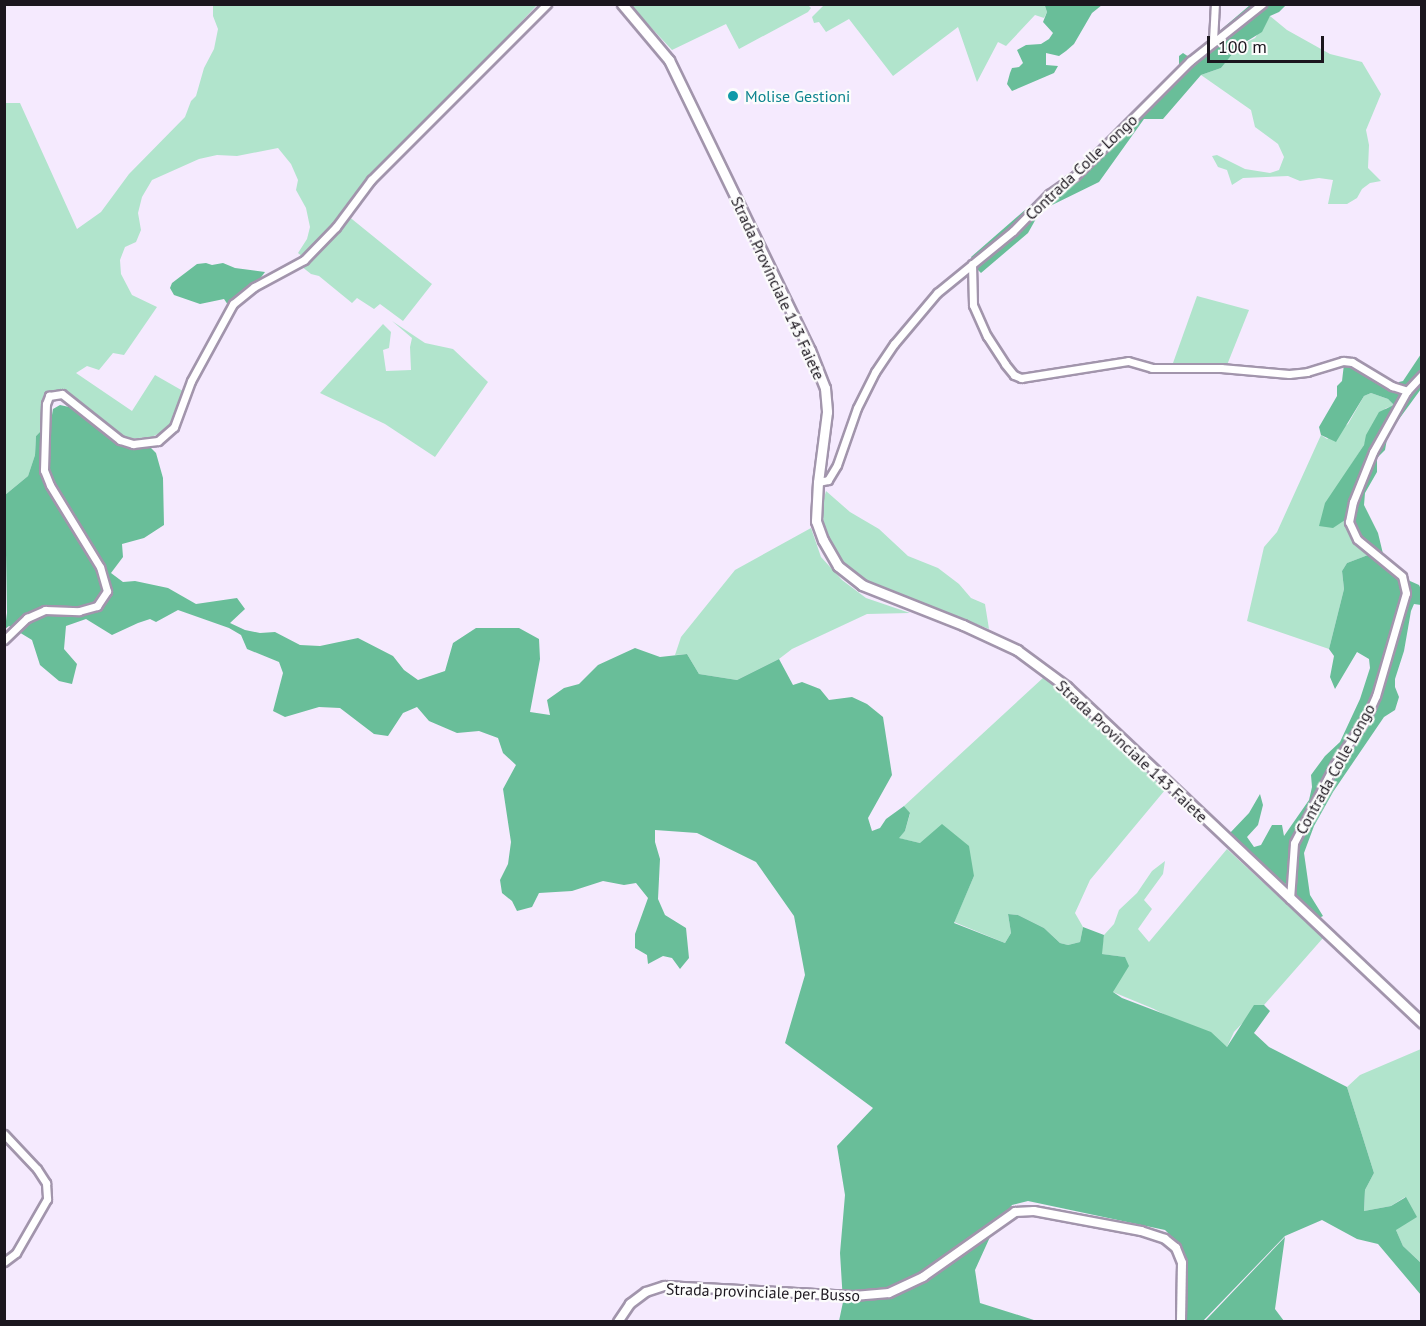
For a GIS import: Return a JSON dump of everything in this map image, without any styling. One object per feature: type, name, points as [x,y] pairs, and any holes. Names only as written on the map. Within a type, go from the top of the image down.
[{"type":"main road","name":"Strada Provinciale 143 Faiete","points":[[622,4],[669,60],[814,360],[825,388],[827,412],[818,482],[816,521],[830,554],[843,573],[862,585],[963,625],[1017,650],[1071,691],[1422,1023]]},
{"type":"street","points":[[4,640],[27,618],[45,610],[79,611],[97,606],[107,591],[100,567],[50,486],[44,470],[49,396],[62,394],[120,440],[133,444],[158,441],[174,426],[191,381],[233,304],[254,287],[304,260],[336,227],[371,180],[547,4]]},
{"type":"street","points":[[1214,41],[1215,4]]},
{"type":"street","name":"Contrada Colle Longo","points":[[818,482],[828,480],[834,470],[864,391],[885,358],[937,293],[1013,231],[1049,194],[1075,176],[1190,61],[1262,4]]},
{"type":"street","points":[[972,264],[973,305],[987,336],[1005,364],[1014,375],[1022,378],[1128,362],[1152,368],[1221,368],[1289,374],[1306,372],[1343,361],[1352,362],[1392,386],[1407,391]]},
{"type":"street","name":"Contrada Colle Longo","points":[[1290,899],[1294,843],[1335,764],[1367,716],[1376,696],[1406,593],[1402,576],[1358,539],[1349,522],[1353,502],[1373,452],[1407,391],[1422,375]]},
{"type":"street","points":[[4,1134],[37,1169],[46,1183],[47,1200],[16,1252],[4,1262]]},
{"type":"street","name":"Strada provinciale per Busso","points":[[618,1322],[630,1304],[646,1292],[665,1286],[854,1296],[889,1293],[923,1277],[1016,1212],[1034,1211],[1141,1231],[1165,1239],[1176,1248],[1182,1263],[1181,1322]]},
{"type":"green space","points":[[807,4],[811,8],[808,12],[739,49],[726,24],[672,50],[630,5]]},
{"type":"green space","points":[[825,4],[1036,4],[1045,6],[1047,12],[1044,18],[1035,15],[1006,46],[998,42],[977,82],[958,27],[893,76],[849,19],[826,32],[819,22],[814,23],[812,17]]},
{"type":"green space","points":[[213,5],[537,5],[476,70],[377,167],[342,211],[432,284],[403,321],[380,304],[374,309],[357,298],[352,303],[319,276],[311,274],[301,266],[308,261],[298,253],[307,239],[310,227],[306,208],[296,190],[298,180],[291,164],[278,148],[237,156],[217,155],[199,159],[152,180],[142,197],[138,213],[141,230],[136,242],[125,247],[120,260],[121,274],[132,295],[157,307],[124,355],[113,353],[99,370],[87,366],[76,373],[132,411],[155,375],[183,391],[173,419],[167,429],[152,437],[124,439],[60,390],[53,390],[46,394],[41,402],[45,428],[36,436],[35,455],[28,476],[5,495],[4,103],[20,103],[77,229],[101,212],[129,174],[185,117],[191,101],[196,96],[204,68],[214,49],[218,29],[213,16]]},
{"type":"green space","points":[[1036,5],[1102,5],[1092,13],[1074,44],[1066,51],[1059,56],[1046,53],[1046,65],[1058,66],[1054,73],[1012,91],[1007,84],[1010,73],[1012,68],[1019,67],[1023,63],[1017,50],[1026,45],[1041,44],[1053,33],[1043,22],[1047,12],[1045,6]]},
{"type":"green space","points":[[1250,5],[1286,5],[1279,12],[1270,16],[1262,32],[1239,46],[1221,68],[1201,75],[1163,119],[1144,119],[1099,182],[1048,207],[1037,217],[1028,233],[981,273],[977,269],[971,257],[1049,189],[1077,169],[1179,65],[1179,56],[1183,53],[1189,57]]},
{"type":"green space","points":[[1270,16],[1287,30],[1330,54],[1362,62],[1381,94],[1366,130],[1369,145],[1368,168],[1381,181],[1370,183],[1362,189],[1357,198],[1347,204],[1328,204],[1333,180],[1319,178],[1300,181],[1288,176],[1243,178],[1232,185],[1227,170],[1218,167],[1212,156],[1217,155],[1245,169],[1270,173],[1279,170],[1284,157],[1278,144],[1255,127],[1251,110],[1201,75],[1221,68],[1239,46],[1255,38]]},
{"type":"green space","points":[[223,263],[235,268],[265,272],[259,280],[228,305],[224,299],[200,304],[174,295],[170,288],[172,283],[197,264],[212,265]]},
{"type":"green space","points":[[1197,296],[1249,310],[1227,365],[1173,363]]},
{"type":"green space","points":[[392,321],[425,343],[453,349],[488,382],[435,457],[385,424],[320,393],[383,324],[391,332],[389,348],[383,350],[386,371],[411,370],[412,338]]},
{"type":"green space","points":[[1421,354],[1421,389],[1394,426],[1387,439],[1385,450],[1377,458],[1377,472],[1365,493],[1364,505],[1378,533],[1385,562],[1401,577],[1419,585],[1421,605],[1414,604],[1411,611],[1404,651],[1395,679],[1399,697],[1395,710],[1384,717],[1333,792],[1314,826],[1304,853],[1310,895],[1323,916],[1319,918],[1286,889],[1287,885],[1262,866],[1229,834],[1249,813],[1260,794],[1263,805],[1258,825],[1247,837],[1254,847],[1261,845],[1272,825],[1282,825],[1284,836],[1309,800],[1312,787],[1311,775],[1325,756],[1340,742],[1360,699],[1370,668],[1369,659],[1357,652],[1335,689],[1330,677],[1334,656],[1329,649],[1344,589],[1342,571],[1347,563],[1368,555],[1355,525],[1345,520],[1333,528],[1319,526],[1325,503],[1364,445],[1366,435],[1379,412],[1394,405],[1388,399],[1371,393],[1364,396],[1336,442],[1321,435],[1319,427],[1337,396],[1337,386],[1342,381],[1344,364],[1350,363],[1397,391],[1399,382],[1403,381]]},
{"type":"green space","points":[[1371,393],[1388,399],[1395,406],[1386,408],[1372,426],[1364,445],[1349,468],[1345,520],[1355,525],[1368,555],[1347,563],[1342,571],[1344,589],[1329,649],[1247,621],[1264,547],[1277,532],[1321,435],[1327,439],[1348,424],[1364,396]]},
{"type":"green space","points":[[60,405],[69,407],[122,445],[148,445],[156,453],[163,478],[164,525],[144,538],[122,544],[123,557],[111,573],[123,582],[135,581],[168,588],[196,604],[237,598],[245,609],[230,623],[245,630],[260,633],[275,632],[300,645],[320,646],[358,638],[393,656],[404,670],[418,680],[445,671],[453,643],[476,628],[519,628],[539,639],[540,659],[530,712],[550,715],[547,700],[564,688],[579,684],[598,665],[635,648],[660,657],[687,654],[699,674],[737,680],[779,659],[793,685],[802,682],[820,689],[829,700],[852,697],[867,704],[883,717],[892,775],[868,818],[872,831],[880,828],[886,819],[904,806],[910,813],[905,831],[899,838],[920,843],[942,824],[969,846],[974,876],[954,923],[1005,943],[1011,933],[1008,914],[1018,915],[1044,928],[1060,943],[1068,945],[1080,942],[1083,927],[1104,935],[1102,954],[1125,957],[1129,966],[1113,992],[1122,998],[1211,1032],[1227,1047],[1254,1005],[1264,1005],[1270,1011],[1254,1033],[1269,1047],[1347,1087],[1374,1173],[1365,1190],[1364,1211],[1391,1206],[1406,1197],[1417,1217],[1396,1230],[1403,1246],[1421,1263],[1421,1295],[1378,1244],[1357,1239],[1322,1220],[1285,1236],[1203,1321],[1187,1321],[1187,1262],[1181,1246],[1165,1230],[1028,1201],[1012,1205],[990,1237],[975,1270],[980,1303],[1037,1321],[839,1321],[843,1302],[840,1253],[845,1195],[837,1146],[873,1108],[785,1043],[805,975],[794,916],[756,862],[697,833],[655,830],[655,842],[660,859],[658,899],[665,915],[686,928],[689,958],[680,969],[672,958],[663,956],[648,964],[647,955],[635,948],[635,934],[648,898],[636,883],[624,885],[603,881],[572,891],[539,893],[532,907],[517,911],[512,901],[502,893],[500,880],[508,864],[511,842],[503,789],[516,765],[503,753],[498,738],[479,731],[457,733],[429,721],[417,707],[403,713],[388,736],[374,734],[340,708],[319,707],[285,717],[273,711],[283,673],[279,662],[247,649],[241,635],[229,628],[178,610],[156,622],[150,619],[112,635],[86,619],[66,626],[64,649],[77,664],[72,684],[59,681],[40,665],[32,640],[9,626],[5,629],[7,613],[5,495],[28,476],[35,455],[36,436],[51,421],[53,409]]},
{"type":"green space","points":[[826,491],[850,512],[879,529],[908,556],[938,568],[959,584],[971,598],[985,604],[989,629],[869,582],[849,570],[833,549],[824,527],[822,506]]},
{"type":"green space","points":[[811,528],[821,557],[842,580],[866,598],[910,613],[867,614],[792,649],[779,659],[737,680],[699,674],[687,654],[675,655],[681,637],[735,570]]},
{"type":"green space","points":[[1044,677],[1081,708],[1165,790],[1090,880],[1075,913],[1083,927],[1080,942],[1068,945],[1060,943],[1044,928],[1018,915],[1008,914],[1011,933],[1005,943],[954,922],[974,876],[920,843],[898,838],[905,831],[910,814],[904,806]]},
{"type":"green space","points":[[1227,849],[1323,938],[1264,1005],[1254,1006],[1252,1013],[1234,1032],[1227,1047],[1154,1009],[1113,992],[1125,957],[1101,954],[1104,935],[1114,924],[1119,910],[1137,893],[1152,871],[1165,861],[1163,874],[1144,900],[1152,909],[1138,929],[1149,942]]},
{"type":"green space","points":[[1421,1049],[1421,1263],[1403,1246],[1396,1230],[1405,1197],[1391,1206],[1364,1211],[1365,1190],[1374,1173],[1347,1087],[1360,1075]]},
{"type":"green space","points":[[1285,1237],[1275,1309],[1284,1321],[1205,1321]]},
{"type":"place","name":"Molise Gestioni","points":[[733,96]]}]
